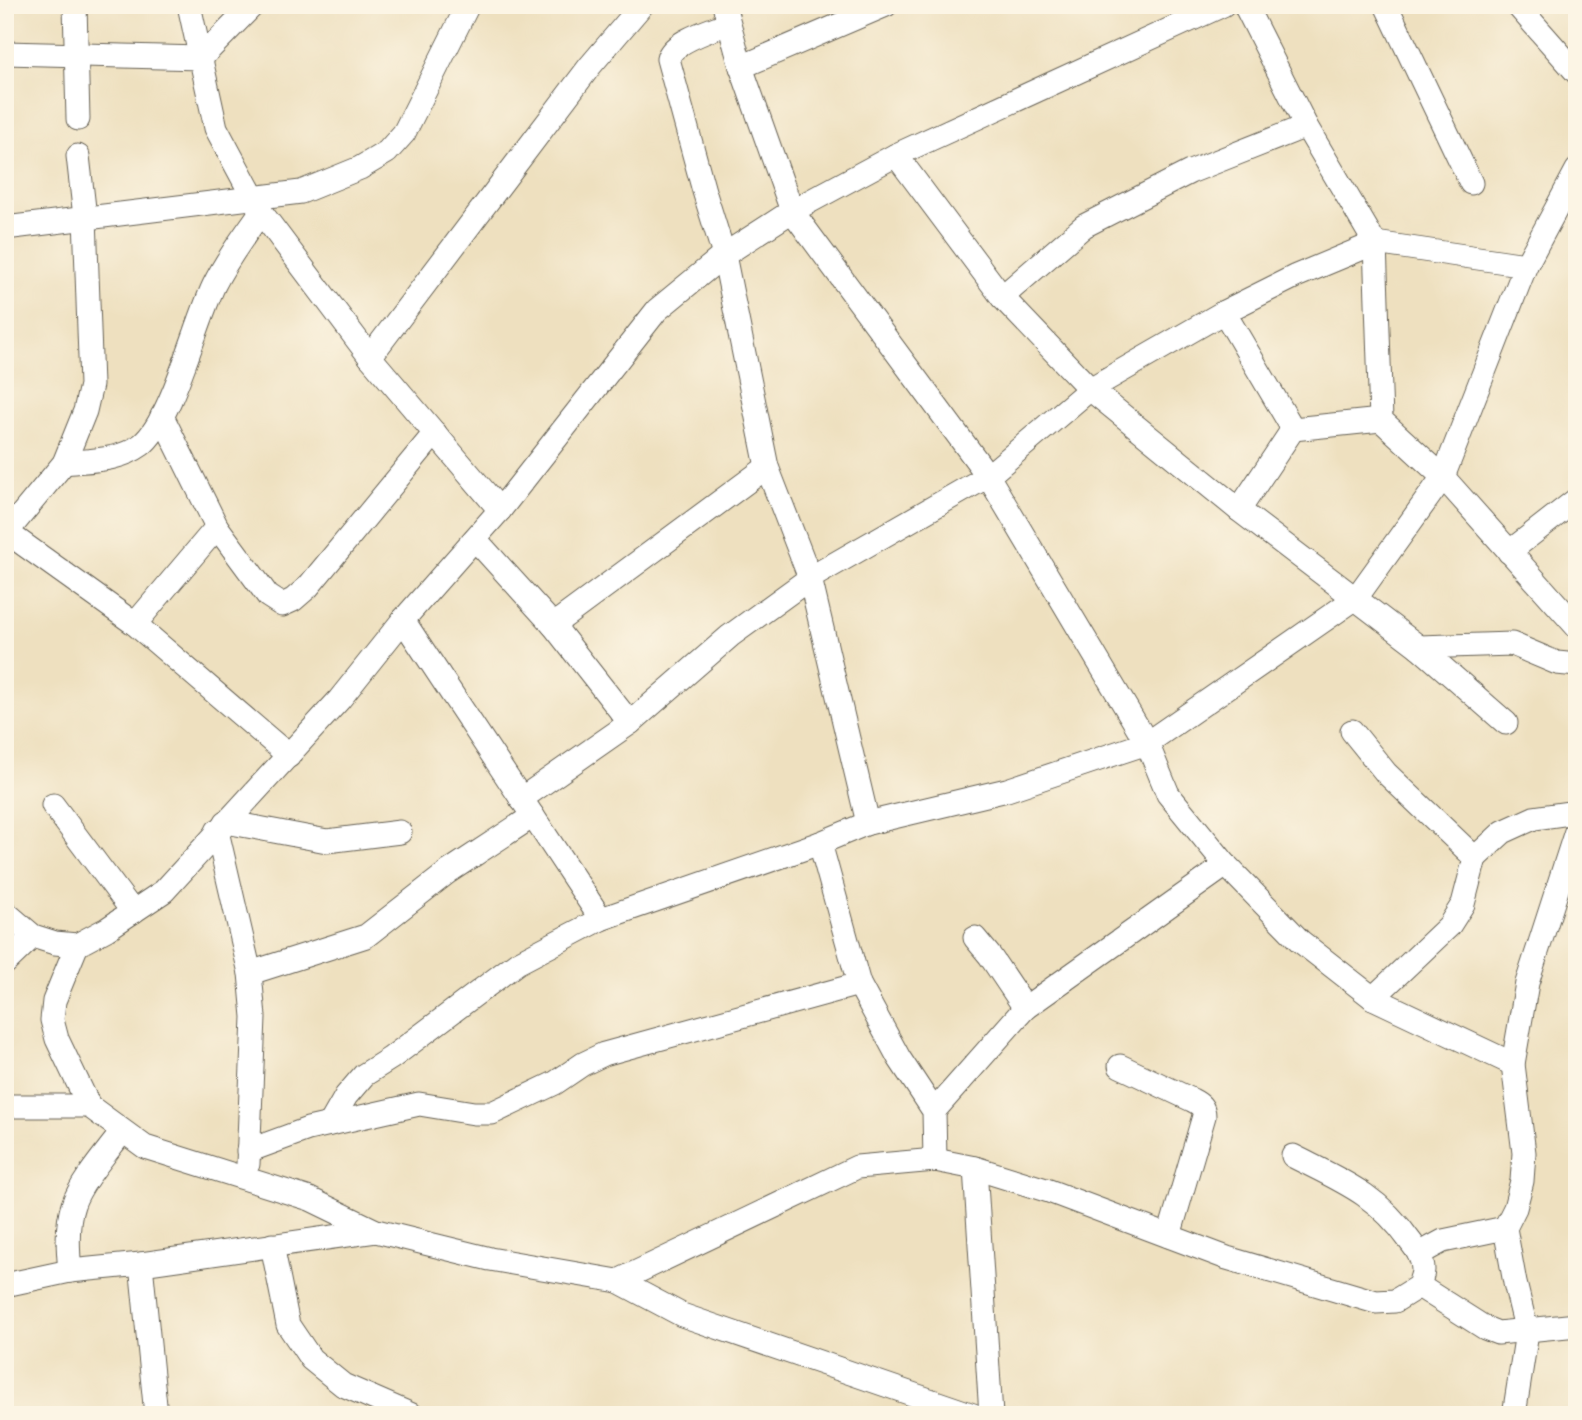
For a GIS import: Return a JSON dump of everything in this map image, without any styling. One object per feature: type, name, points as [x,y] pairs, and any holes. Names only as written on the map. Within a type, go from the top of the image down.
[{"type":"street","points":[[75,5],[78,119]]},
{"type":"street","points":[[189,5],[216,128],[256,205],[370,357],[500,510]]},
{"type":"street","points":[[5,53],[201,58],[253,5]]},
{"type":"street","points":[[5,228],[85,217],[256,205],[301,192],[360,168],[387,152],[404,133],[468,5]]},
{"type":"street","points":[[370,357],[590,66],[642,5]]},
{"type":"street","points":[[741,67],[886,5]]},
{"type":"street","points":[[973,1415],[682,1315],[618,1280],[490,1259],[376,1231],[310,1199],[145,1147],[89,1106],[64,1056],[52,1020],[54,1001],[78,945],[164,891],[289,756],[500,510],[657,310],[724,256],[792,211],[896,155],[1223,5]]},
{"type":"street","points":[[1245,5],[1306,126],[1375,243],[1381,420],[1443,477],[1577,628]]},
{"type":"street","points":[[1385,5],[1472,183]]},
{"type":"street","points":[[1517,5],[1577,73]]},
{"type":"street","points":[[867,823],[810,578],[767,467],[724,256],[668,58],[669,52],[676,45],[726,14],[741,67],[792,211],[988,477],[1147,743],[1168,794],[1226,865],[1300,941],[1373,998],[1513,1064]]},
{"type":"street","points":[[1002,297],[1084,226],[1190,172],[1306,126]]},
{"type":"street","points":[[896,155],[1002,297],[1090,389],[1239,510],[1419,647],[1506,723]]},
{"type":"street","points":[[78,156],[85,217],[91,385],[85,411],[64,463],[6,532],[135,624],[289,756]]},
{"type":"street","points":[[330,1124],[346,1096],[364,1074],[391,1058],[517,963],[601,919],[820,843],[867,823],[1007,790],[1147,743],[1356,598],[1443,477],[1526,265],[1577,170]]},
{"type":"street","points":[[64,463],[113,458],[144,443],[163,416],[214,285],[256,205]]},
{"type":"street","points":[[250,973],[366,936],[630,723],[730,636],[810,578],[988,477],[1090,389],[1224,312],[1296,276],[1375,243],[1526,265]]},
{"type":"street","points":[[1224,312],[1293,429]]},
{"type":"street","points":[[163,416],[217,527],[268,596],[282,605],[293,600],[308,587],[435,433]]},
{"type":"street","points":[[1293,429],[1381,420]]},
{"type":"street","points":[[1239,510],[1293,429]]},
{"type":"street","points":[[553,625],[767,467]]},
{"type":"street","points":[[1509,552],[1577,499]]},
{"type":"street","points":[[135,624],[217,527]]},
{"type":"street","points":[[475,539],[553,625],[630,723]]},
{"type":"street","points":[[403,620],[601,919]]},
{"type":"street","points":[[1419,647],[1513,644],[1558,663],[1577,665]]},
{"type":"street","points":[[1352,731],[1386,773],[1475,858]]},
{"type":"street","points":[[54,805],[133,912]]},
{"type":"street","points":[[1373,998],[1449,926],[1463,904],[1475,858],[1503,832],[1534,818],[1577,812]]},
{"type":"street","points":[[222,826],[327,841],[400,832]]},
{"type":"street","points":[[222,826],[250,973],[254,1017],[247,1181]]},
{"type":"street","points":[[1514,1415],[1527,1332],[1514,1283],[1505,1228],[1515,1208],[1522,1181],[1524,1153],[1513,1064],[1527,983],[1577,828]]},
{"type":"street","points":[[820,843],[859,984],[899,1058],[934,1111],[935,1160]]},
{"type":"street","points":[[934,1111],[1025,1008],[1226,865]]},
{"type":"street","points":[[5,912],[33,936],[55,943],[78,945]]},
{"type":"street","points":[[5,962],[33,936]]},
{"type":"street","points":[[975,938],[1025,1008]]},
{"type":"street","points":[[248,1151],[308,1129],[419,1104],[465,1112],[492,1113],[555,1083],[604,1054],[859,984]]},
{"type":"street","points":[[1120,1066],[1200,1104],[1204,1110],[1169,1236]]},
{"type":"street","points":[[5,1106],[89,1106]]},
{"type":"street","points":[[70,1271],[68,1246],[73,1205],[122,1132]]},
{"type":"street","points":[[618,1280],[857,1167],[935,1160],[975,1168],[1049,1191],[1227,1258],[1376,1302],[1395,1301],[1419,1286],[1423,1269],[1419,1254],[1399,1224],[1375,1200],[1293,1156]]},
{"type":"street","points":[[975,1168],[991,1415]]},
{"type":"street","points":[[1419,1254],[1443,1241],[1505,1228]]},
{"type":"street","points":[[5,1285],[70,1271],[141,1264],[376,1231]]},
{"type":"street","points":[[272,1245],[288,1325],[311,1359],[343,1385],[412,1415]]},
{"type":"street","points":[[141,1264],[156,1415]]},
{"type":"street","points":[[1419,1286],[1485,1328],[1498,1333],[1577,1325]]}]
